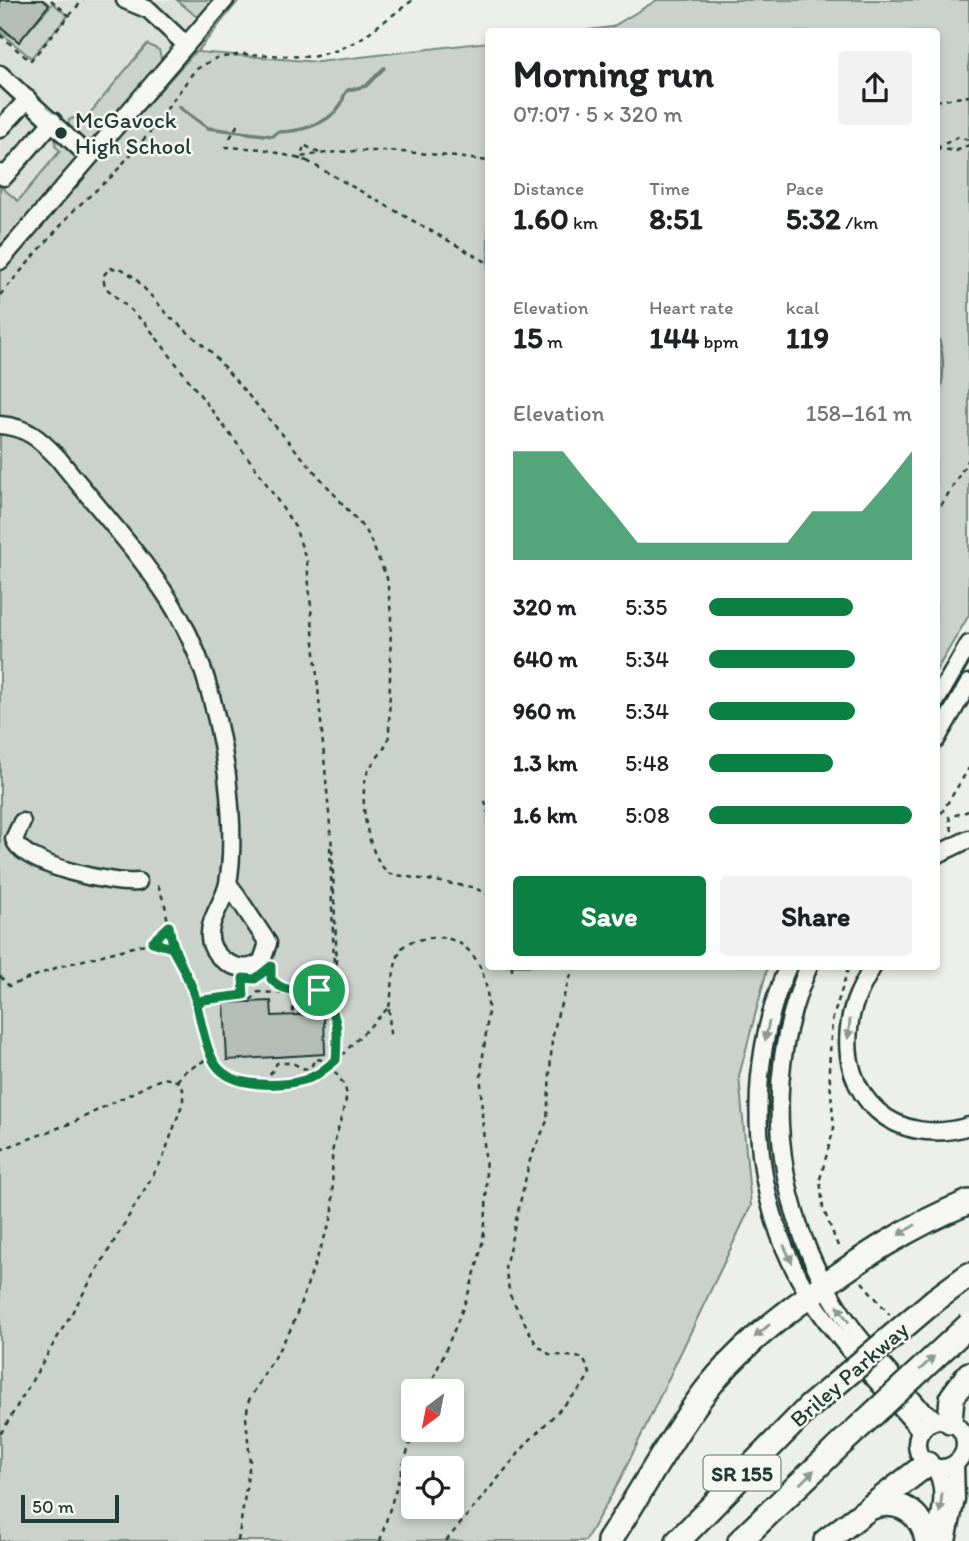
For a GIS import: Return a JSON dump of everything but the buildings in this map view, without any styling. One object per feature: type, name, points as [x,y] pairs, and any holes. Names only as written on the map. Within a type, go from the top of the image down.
[{"type":"highway","points":[[609,1541],[706,1390],[735,1356],[765,1328],[845,1268],[917,1223],[969,1202]]},
{"type":"highway","name":"Briley Parkway","points":[[678,1541],[809,1407],[935,1300],[969,1275]]},
{"type":"highway","name":"Briley Parkway","points":[[740,1541],[969,1324]]},
{"type":"highway","points":[[953,1424],[952,1397],[969,1374]]},
{"type":"highway","points":[[826,1541],[930,1466]]},
{"type":"highway","points":[[869,1508],[888,1504],[906,1508],[920,1521],[927,1541]]},
{"type":"street","points":[[0,261],[225,0]]},
{"type":"street","points":[[129,2],[149,10],[186,45]]},
{"type":"street","points":[[1,76],[88,156]]},
{"type":"street","points":[[0,129],[28,99]]},
{"type":"street","points":[[0,173],[4,177],[53,121]]},
{"type":"street","points":[[0,425],[23,428],[40,439],[170,601],[199,659],[221,736],[228,781],[228,884],[210,930],[210,941],[222,959],[248,968],[262,961],[268,943],[228,884]]},
{"type":"street","points":[[940,694],[969,644]]},
{"type":"street","points":[[940,733],[969,683]]},
{"type":"street","points":[[22,822],[14,839],[23,852],[108,882],[138,882]]},
{"type":"street","points":[[940,853],[962,842]]},
{"type":"street","points":[[787,970],[768,1023],[761,1066],[759,1110],[762,1154],[781,1240],[818,1290],[919,1408],[953,1424],[967,1444],[955,1464],[956,1499],[947,1541]]},
{"type":"street","points":[[808,970],[787,1028],[780,1069],[778,1110],[781,1152],[789,1192],[818,1290],[851,1350],[921,1431],[918,1451],[940,1475],[942,1489],[939,1520],[932,1541]]},
{"type":"street","points":[[871,970],[856,999],[848,1035],[852,1073],[864,1095],[885,1116],[909,1129],[937,1134],[969,1126]]},
{"type":"street","points":[[921,1431],[953,1424]]},
{"type":"street","points":[[930,1466],[955,1464]]},
{"type":"path","points":[[51,0],[70,16]]},
{"type":"path","points":[[0,35],[30,61],[83,0]]},
{"type":"path","points":[[0,295],[75,209],[112,176],[143,141],[195,70],[216,58],[244,54],[312,57],[338,50],[359,40],[413,0]]},
{"type":"path","points":[[940,100],[969,96]]},
{"type":"path","points":[[230,138],[238,124]]},
{"type":"path","points":[[940,146],[958,137],[969,140]]},
{"type":"path","points":[[299,158],[304,145],[319,153]]},
{"type":"path","points":[[940,149],[956,151],[969,145]]},
{"type":"path","points":[[225,147],[263,149],[307,161],[485,261]]},
{"type":"path","points":[[299,158],[319,153],[419,152],[485,161]]},
{"type":"path","points":[[249,979],[243,978],[245,1000],[252,999],[258,992],[293,994],[293,1013],[312,1011],[313,996],[330,979],[337,966],[331,837],[311,584],[299,536],[224,423],[139,316],[105,287],[103,275],[110,268],[122,269],[134,277],[171,318],[210,351],[367,532],[385,571],[391,615],[389,735],[386,749],[368,771],[365,784],[366,814],[373,850],[380,866],[390,874],[471,887],[485,893]]},
{"type":"path","points":[[940,507],[969,458]]},
{"type":"path","points":[[940,815],[969,768]]},
{"type":"path","points":[[962,842],[949,817],[969,811]]},
{"type":"path","points":[[158,885],[172,948],[193,988],[215,1064]]},
{"type":"path","points":[[0,976],[9,986],[61,966],[152,942],[169,926]]},
{"type":"path","points":[[390,1035],[389,1007],[401,950],[410,942],[430,937],[450,938],[462,943],[472,953],[484,977],[488,1013],[481,1078],[486,1164],[485,1222],[465,1308],[433,1379]]},
{"type":"path","points":[[152,942],[172,948]]},
{"type":"path","points":[[261,976],[271,966],[271,979],[282,988],[298,992],[319,989]]},
{"type":"path","points":[[446,1541],[529,1441],[582,1387],[590,1373],[583,1359],[549,1354],[536,1344],[510,1295],[505,1267],[530,1160],[547,1121],[552,1040],[573,970]]},
{"type":"path","points":[[838,1246],[823,1208],[820,1179],[835,1122],[829,1069],[832,1021],[848,970]]},
{"type":"path","points":[[319,989],[335,1011],[337,1020],[336,1060],[333,1069]]},
{"type":"path","points":[[197,1004],[203,1000],[244,995]]},
{"type":"path","points":[[315,1075],[336,1060],[389,1007]]},
{"type":"path","points":[[177,1081],[184,1073],[209,1058],[212,1052]]},
{"type":"path","points":[[209,1058],[229,1076],[264,1084],[304,1080],[333,1069]]},
{"type":"path","points":[[264,1084],[277,1063],[292,1063],[305,1069],[311,1068],[315,1059],[336,1060]]},
{"type":"path","points":[[238,1541],[250,1462],[246,1417],[249,1400],[296,1321],[333,1214],[332,1152],[347,1096],[345,1086],[333,1069]]},
{"type":"path","points":[[0,1150],[74,1122],[154,1082],[164,1079],[177,1081]]},
{"type":"path","points":[[0,1435],[163,1158],[184,1094],[177,1081]]},
{"type":"path","points":[[380,1541],[410,1442]]},
{"type":"shaded area","name":"McGavock High School","points":[[0,0],[237,0],[196,52],[47,215],[0,255]]},
{"type":"shaded area","points":[[177,0],[216,0],[198,18]]},
{"type":"shaded area","points":[[235,0],[239,0],[197,52],[318,62],[485,42],[485,970],[767,970],[739,1076],[751,1206],[619,1482],[585,1541],[0,1541],[0,255],[47,215],[195,52],[193,50]]},
{"type":"shaded area","points":[[657,0],[969,0],[969,615],[940,664],[940,28],[604,28],[612,27]]},
{"type":"shaded area","points":[[53,3],[68,16],[31,58],[0,32],[0,29],[19,41]]},
{"type":"shaded area","points":[[147,44],[159,50],[162,62],[97,139],[86,141],[68,125],[69,120],[73,118],[82,123]]},
{"type":"shaded area","points":[[56,138],[63,139],[79,154],[77,161],[41,205],[0,246],[0,186],[18,201],[60,151],[55,146]]},
{"type":"shaded area","points":[[940,343],[943,370],[940,392]]},
{"type":"waterway","points":[[179,107],[208,128],[273,136],[277,132],[294,131],[320,123],[340,106],[348,90],[366,86],[384,68]]},
{"type":"place","name":"McGavock High School","points":[[61,133]]},
{"type":"route","points":[[319,990],[298,992],[282,988],[271,979],[271,966],[255,979],[243,978],[244,995],[203,1000],[197,1004],[193,988],[172,948],[169,926],[152,942],[172,948],[193,988],[197,1004],[215,1064],[229,1076],[243,1081],[264,1084],[296,1082],[315,1075],[336,1060],[338,1029],[335,1011],[319,990]]}]
